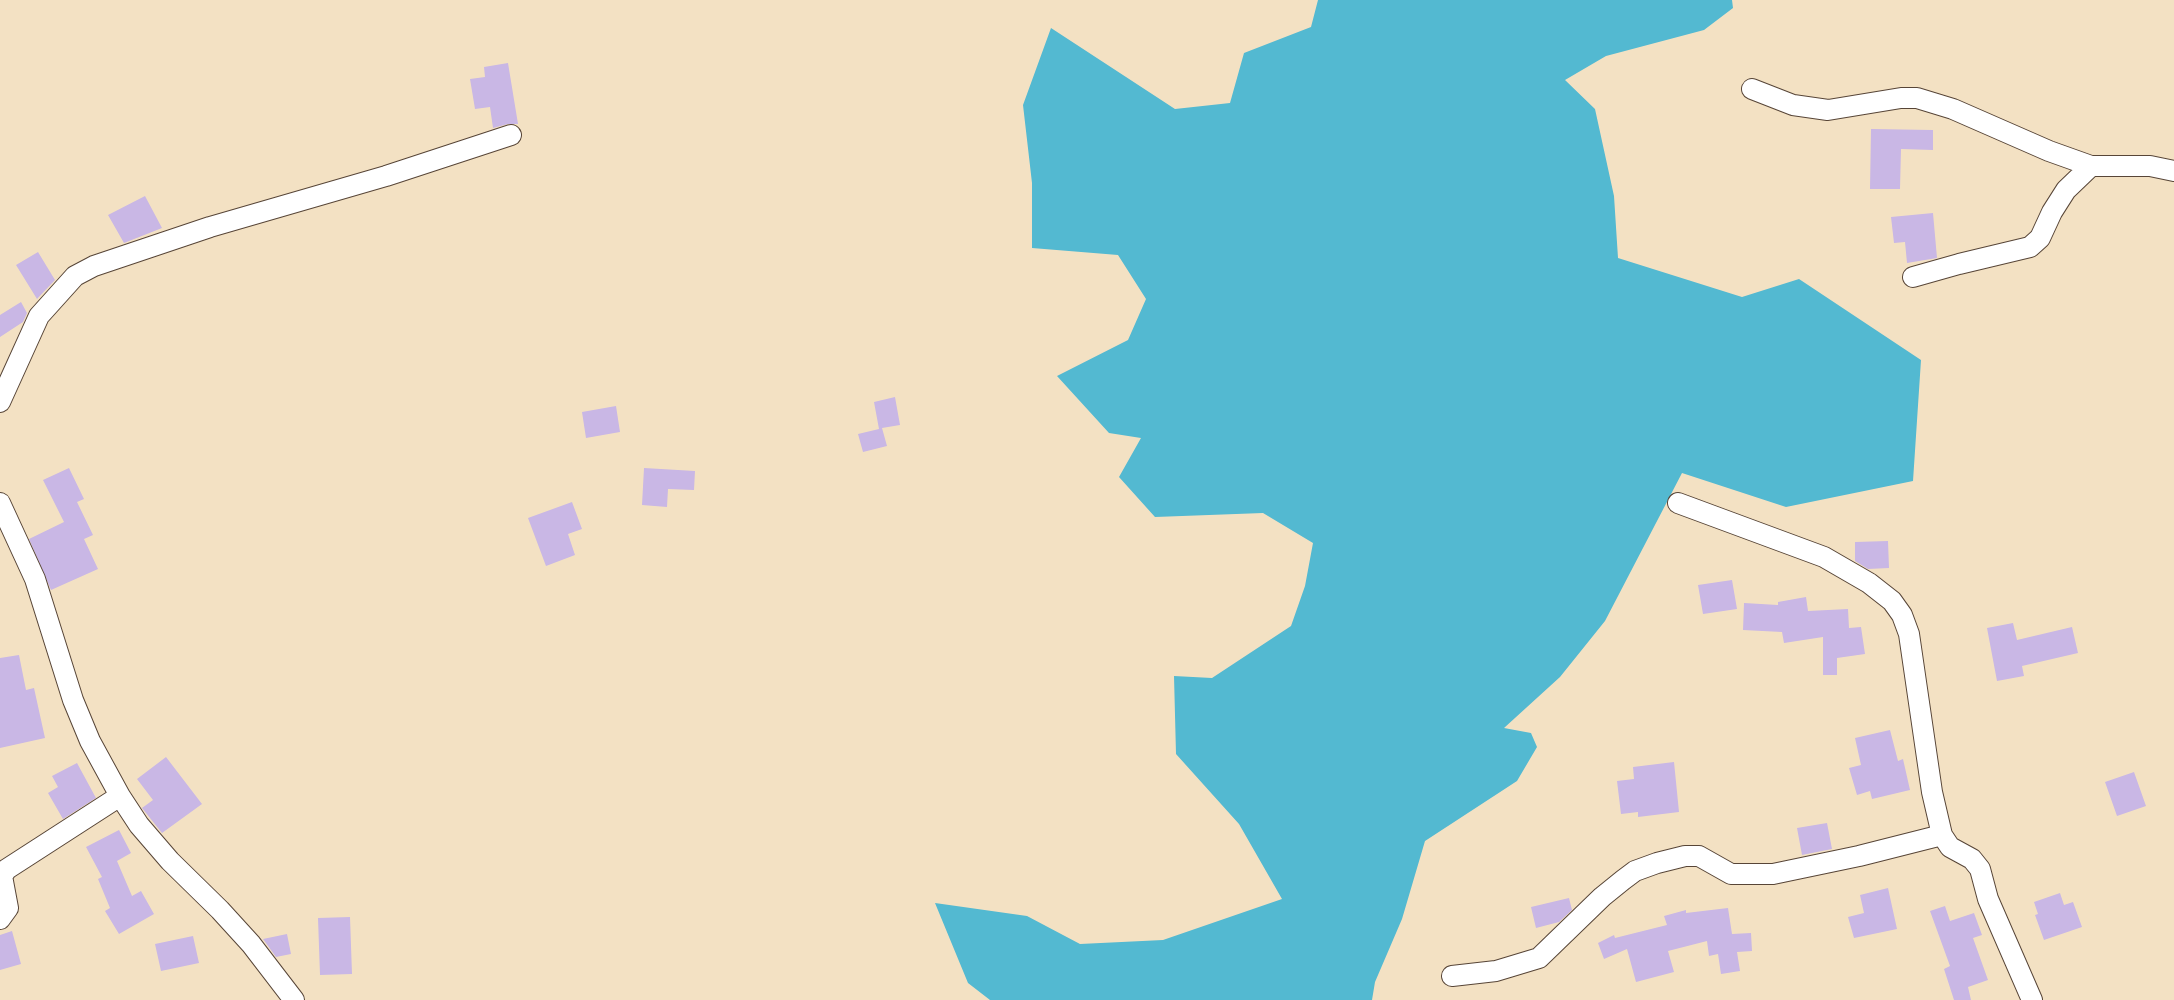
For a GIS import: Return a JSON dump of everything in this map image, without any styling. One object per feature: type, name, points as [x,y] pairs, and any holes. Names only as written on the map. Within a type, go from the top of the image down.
[{"type":"street","points":[[1752,89],[1793,105],[1828,110],[1901,98],[1917,98],[1953,109],[2049,151],[2091,166],[2150,166],[2174,171]]},
{"type":"street","points":[[0,402],[39,316],[75,276],[94,266],[210,227],[386,176],[511,135]]},
{"type":"street","points":[[1913,277],[2030,247],[2040,238],[2052,212],[2066,190],[2091,166]]},
{"type":"street","points":[[1678,503],[1824,557],[1869,583],[1892,601],[1902,615],[1909,634],[1932,792],[1942,835],[1950,847],[1972,859],[1980,869],[1988,899],[2032,1000]]},
{"type":"street","points":[[0,504],[35,579],[73,700],[90,741],[120,796],[139,825],[170,861],[244,937],[276,974],[294,1000]]},
{"type":"street","points":[[0,919],[8,908],[2,876],[6,869],[120,796]]},
{"type":"street","points":[[1452,976],[1496,970],[1539,958],[1602,897],[1635,871],[1656,863],[1685,856],[1699,856],[1731,874],[1773,874],[1859,856],[1942,835]]},
{"type":"water","points":[[1318,0],[1732,0],[1733,8],[1704,30],[1606,56],[1565,80],[1595,109],[1614,196],[1618,258],[1742,297],[1799,279],[1921,360],[1913,481],[1786,507],[1682,473],[1605,621],[1560,677],[1504,728],[1531,733],[1537,747],[1517,781],[1425,841],[1402,919],[1375,982],[1372,1000],[990,1000],[968,983],[935,903],[1027,916],[1080,944],[1163,940],[1282,899],[1239,824],[1176,754],[1174,676],[1212,678],[1291,626],[1305,586],[1313,543],[1263,513],[1155,517],[1119,477],[1141,438],[1109,433],[1057,376],[1128,340],[1146,299],[1118,255],[1032,248],[1032,183],[1023,105],[1051,28],[1175,109],[1230,103],[1244,53],[1311,27]]},
{"type":"building","points":[[508,63],[518,124],[508,124],[493,128],[490,107],[475,109],[470,79],[485,77],[484,67]]},
{"type":"building","points":[[1871,129],[1933,130],[1933,150],[1901,149],[1900,189],[1870,189]]},
{"type":"building","points":[[145,196],[162,228],[124,243],[108,215]]},
{"type":"building","points":[[1933,213],[1937,258],[1907,263],[1905,242],[1894,243],[1891,217]]},
{"type":"building","points":[[38,252],[55,280],[37,299],[16,265]]},
{"type":"building","points":[[21,302],[27,313],[23,322],[0,337],[0,315]]},
{"type":"building","points":[[895,397],[900,425],[882,428],[887,446],[863,452],[858,434],[879,429],[874,402]]},
{"type":"building","points":[[616,406],[620,432],[586,438],[582,412]]},
{"type":"building","points":[[69,468],[84,499],[77,502],[93,535],[84,539],[98,569],[51,590],[29,539],[64,522],[43,480]]},
{"type":"building","points":[[644,468],[695,471],[694,490],[668,489],[667,507],[642,505]]},
{"type":"building","points":[[572,502],[582,529],[568,534],[575,555],[546,566],[528,518]]},
{"type":"building","points":[[1888,541],[1889,568],[1868,569],[1855,561],[1855,542]]},
{"type":"building","points":[[1732,580],[1737,609],[1703,614],[1698,585]]},
{"type":"building","points":[[1806,597],[1808,611],[1848,609],[1849,628],[1861,627],[1865,654],[1837,658],[1837,675],[1823,675],[1823,637],[1784,643],[1782,632],[1743,630],[1744,603],[1778,605],[1778,602]]},
{"type":"building","points":[[2013,623],[2017,640],[2072,627],[2078,653],[2022,666],[2024,676],[1997,681],[1987,628]]},
{"type":"building","points":[[19,655],[26,690],[34,688],[45,738],[0,748],[0,658]]},
{"type":"building","points":[[1890,730],[1898,761],[1903,759],[1910,790],[1872,799],[1870,791],[1857,795],[1849,768],[1861,765],[1855,738]]},
{"type":"building","points":[[166,757],[202,804],[162,833],[142,808],[153,800],[137,779]]},
{"type":"building","points":[[1674,762],[1679,812],[1638,817],[1638,812],[1621,814],[1617,781],[1634,779],[1633,767]]},
{"type":"building","points":[[77,763],[96,798],[63,819],[48,793],[58,787],[52,776]]},
{"type":"building","points":[[2134,772],[2146,806],[2117,816],[2105,782]]},
{"type":"building","points":[[1827,823],[1832,849],[1802,855],[1797,828]]},
{"type":"building","points":[[119,830],[131,853],[117,861],[132,896],[141,891],[154,914],[119,934],[105,911],[110,908],[98,879],[102,877],[86,847]]},
{"type":"building","points":[[1888,888],[1897,929],[1854,938],[1848,917],[1864,913],[1860,895]]},
{"type":"building","points":[[2060,893],[2064,905],[2073,902],[2082,927],[2044,940],[2035,915],[2038,914],[2034,902]]},
{"type":"building","points":[[1569,898],[1572,910],[1559,922],[1536,928],[1531,907]]},
{"type":"building","points":[[1945,906],[1950,921],[1974,913],[1982,935],[1973,938],[1988,980],[1968,987],[1971,1000],[1954,1000],[1944,969],[1950,966],[1930,911]]},
{"type":"building","points":[[1728,908],[1732,934],[1751,933],[1752,951],[1737,952],[1740,971],[1721,974],[1718,954],[1709,956],[1707,941],[1668,951],[1674,972],[1636,982],[1627,949],[1604,959],[1598,943],[1614,935],[1615,938],[1667,925],[1664,916],[1686,910],[1686,913]]},
{"type":"building","points":[[350,917],[352,974],[320,975],[318,918]]},
{"type":"building","points":[[12,931],[21,964],[0,970],[0,935]]},
{"type":"building","points":[[287,934],[291,954],[276,957],[263,939]]},
{"type":"building","points":[[193,936],[199,963],[161,971],[155,944]]}]
